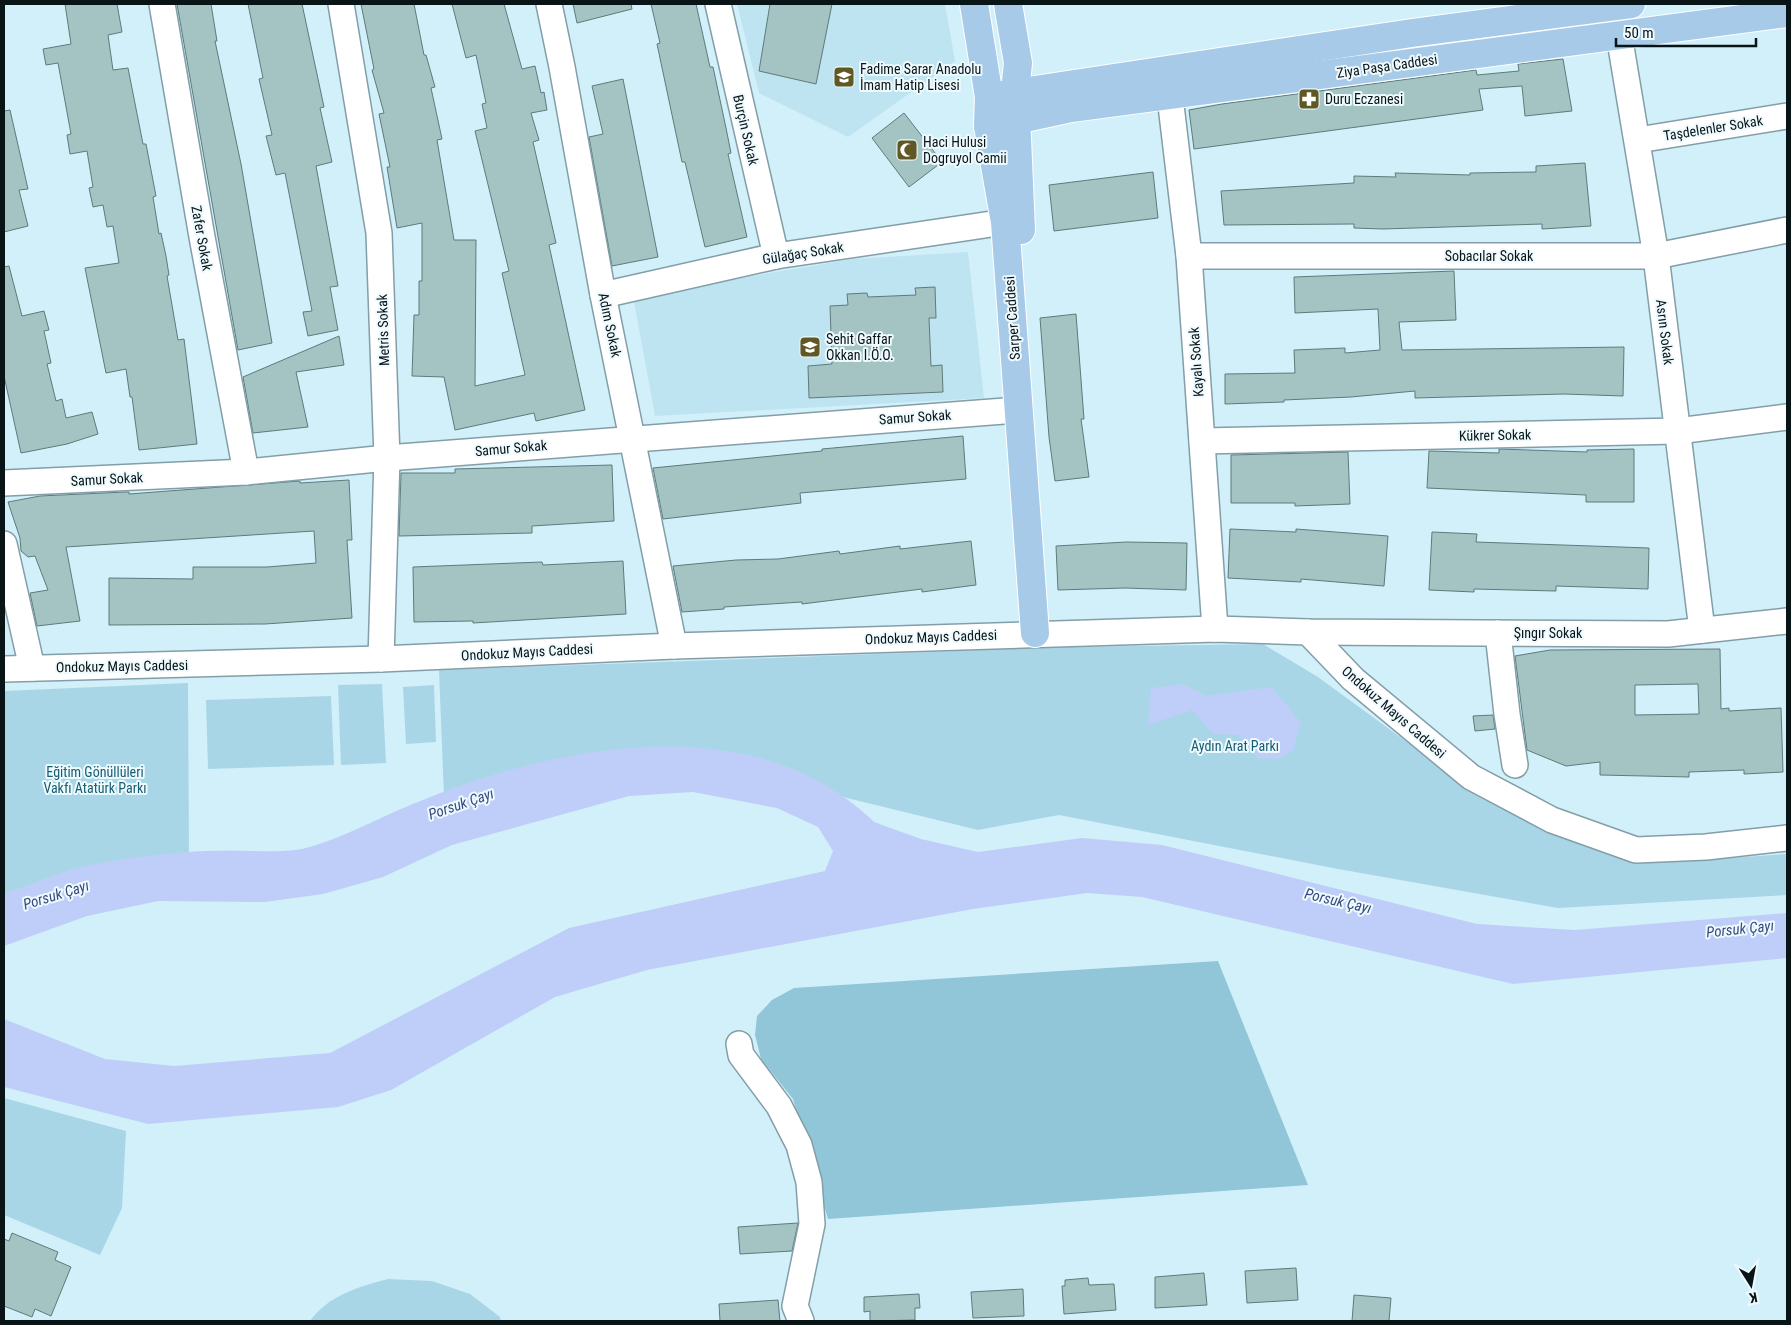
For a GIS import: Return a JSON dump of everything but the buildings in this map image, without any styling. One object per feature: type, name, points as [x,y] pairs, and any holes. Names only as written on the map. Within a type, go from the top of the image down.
[{"type":"main road","name":"Sarper Caddesi","points":[[974,4],[1002,94],[1017,122],[1024,313],[1044,633]]},
{"type":"main road","name":"Sarper Caddesi","points":[[1008,4],[1018,63],[988,126],[1005,222],[1018,410],[1044,633]]},
{"type":"main road","name":"Ziya Paşa Caddesi","points":[[1002,94],[1577,7],[1630,4]]},
{"type":"main road","name":"Ziya Paşa Caddesi","points":[[988,126],[1017,122],[1071,108],[1170,97],[1787,13]]},
{"type":"street","name":"Zafer Sokak","points":[[162,4],[202,237],[246,472]]},
{"type":"street","name":"Metris Sokak","points":[[341,4],[380,233],[387,458],[381,659]]},
{"type":"street","name":"Adım Sokak","points":[[549,4],[603,295],[674,646]]},
{"type":"street","name":"Burçin Sokak","points":[[718,4],[776,256]]},
{"type":"street","name":"Asrın Sokak","points":[[1619,35],[1656,256],[1702,630]]},
{"type":"street","name":"Kayalı Sokak","points":[[1170,97],[1189,256],[1214,628]]},
{"type":"street","name":"Taşdelenler Sokak","points":[[1638,140],[1787,116]]},
{"type":"street","name":"Gülağaç Sokak","points":[[603,295],[776,256],[1005,222]]},
{"type":"street","name":"Sobacılar Sokak","points":[[1189,256],[1656,256],[1787,230]]},
{"type":"street","name":"Samur Sokak","points":[[4,483],[246,472],[387,458],[633,438],[1018,410]]},
{"type":"street","name":"Kükrer Sokak","points":[[1202,441],[1678,431],[1787,417]]},
{"type":"street","points":[[4,544],[32,668]]},
{"type":"street","name":"Şıngır Sokak","points":[[1308,632],[1668,634],[1787,621]]},
{"type":"street","name":"Ondokuz Mayıs Caddesi","points":[[4,670],[381,659],[674,646],[1214,628],[1308,632],[1353,679],[1471,777],[1552,820],[1636,850],[1706,846],[1787,838]]},
{"type":"street","points":[[1498,633],[1515,765]]},
{"type":"street","points":[[739,1044],[741,1055],[779,1106],[799,1145],[809,1182],[812,1224],[796,1306],[801,1321]]},
{"type":"shaded area","name":"Fadime Sarar Anadolu İmam Hatip Lisesi","points":[[737,4],[945,4],[955,61],[848,137],[759,93]]},
{"type":"shaded area","name":"Sehit Gaffar Okkan I.Ö.O.","points":[[968,252],[984,398],[655,416],[633,296],[853,259]]},
{"type":"shaded area","points":[[1218,961],[1308,1185],[828,1219],[793,1099],[761,1059],[755,1035],[757,1016],[772,1000],[794,988]]},
{"type":"green space","name":"Aydın Arat Parkı","points":[[1263,644],[1318,677],[1470,788],[1671,862],[1787,854],[1787,895],[1558,908],[1338,869],[1059,815],[978,830],[847,798],[727,755],[591,760],[444,798],[439,670],[1069,647]]},
{"type":"green space","name":"Eğitim Gönüllüleri Vakfı Atatürk Parkı","points":[[188,683],[189,856],[82,875],[4,895],[4,691]]},
{"type":"green space","points":[[382,684],[386,763],[341,765],[338,685]]},
{"type":"green space","points":[[434,685],[436,742],[406,744],[403,687]]},
{"type":"green space","points":[[331,696],[334,765],[208,769],[206,700]]},
{"type":"green space","points":[[4,1098],[126,1131],[122,1208],[100,1255],[4,1215]]},
{"type":"green space","points":[[388,1279],[432,1281],[470,1294],[500,1317],[501,1321],[310,1321],[335,1298],[366,1285]]},
{"type":"water","points":[[1183,684],[1206,696],[1272,687],[1301,723],[1293,751],[1278,759],[1258,758],[1238,735],[1213,734],[1192,710],[1148,725],[1151,688]]},
{"type":"water","points":[[672,771],[747,776],[921,839],[978,852],[1082,838],[1162,845],[1477,924],[1575,930],[1787,913],[1787,958],[1513,984],[1142,897],[1087,893],[973,909],[647,970],[555,997],[391,1090],[338,1107],[148,1124],[4,1087],[4,1019],[105,1059],[174,1066],[330,1053],[569,928],[825,871],[833,851],[818,827],[777,808],[693,792],[629,796],[452,845],[383,877],[323,894],[265,902],[158,901],[87,916],[4,946],[4,918],[23,913],[80,890],[149,877],[294,878],[354,864],[442,823],[613,777]]},
{"type":"waterway","name":"Porsuk Çayı","points":[[4,911],[72,887],[125,876],[196,869],[301,867],[337,856],[421,819],[473,800],[529,783],[587,770],[646,764],[704,765],[761,776],[813,798],[860,832]]},
{"type":"place","name":"Fadime Sarar Anadolu İmam Hatip Lisesi","points":[[844,77]]},
{"type":"place","name":"Duru Eczanesi","points":[[1309,99]]},
{"type":"place","name":"Haci Hulusi Dogruyol Camii","points":[[907,150]]},
{"type":"place","name":"Sehit Gaffar Okkan I.Ö.O.","points":[[810,347]]}]
